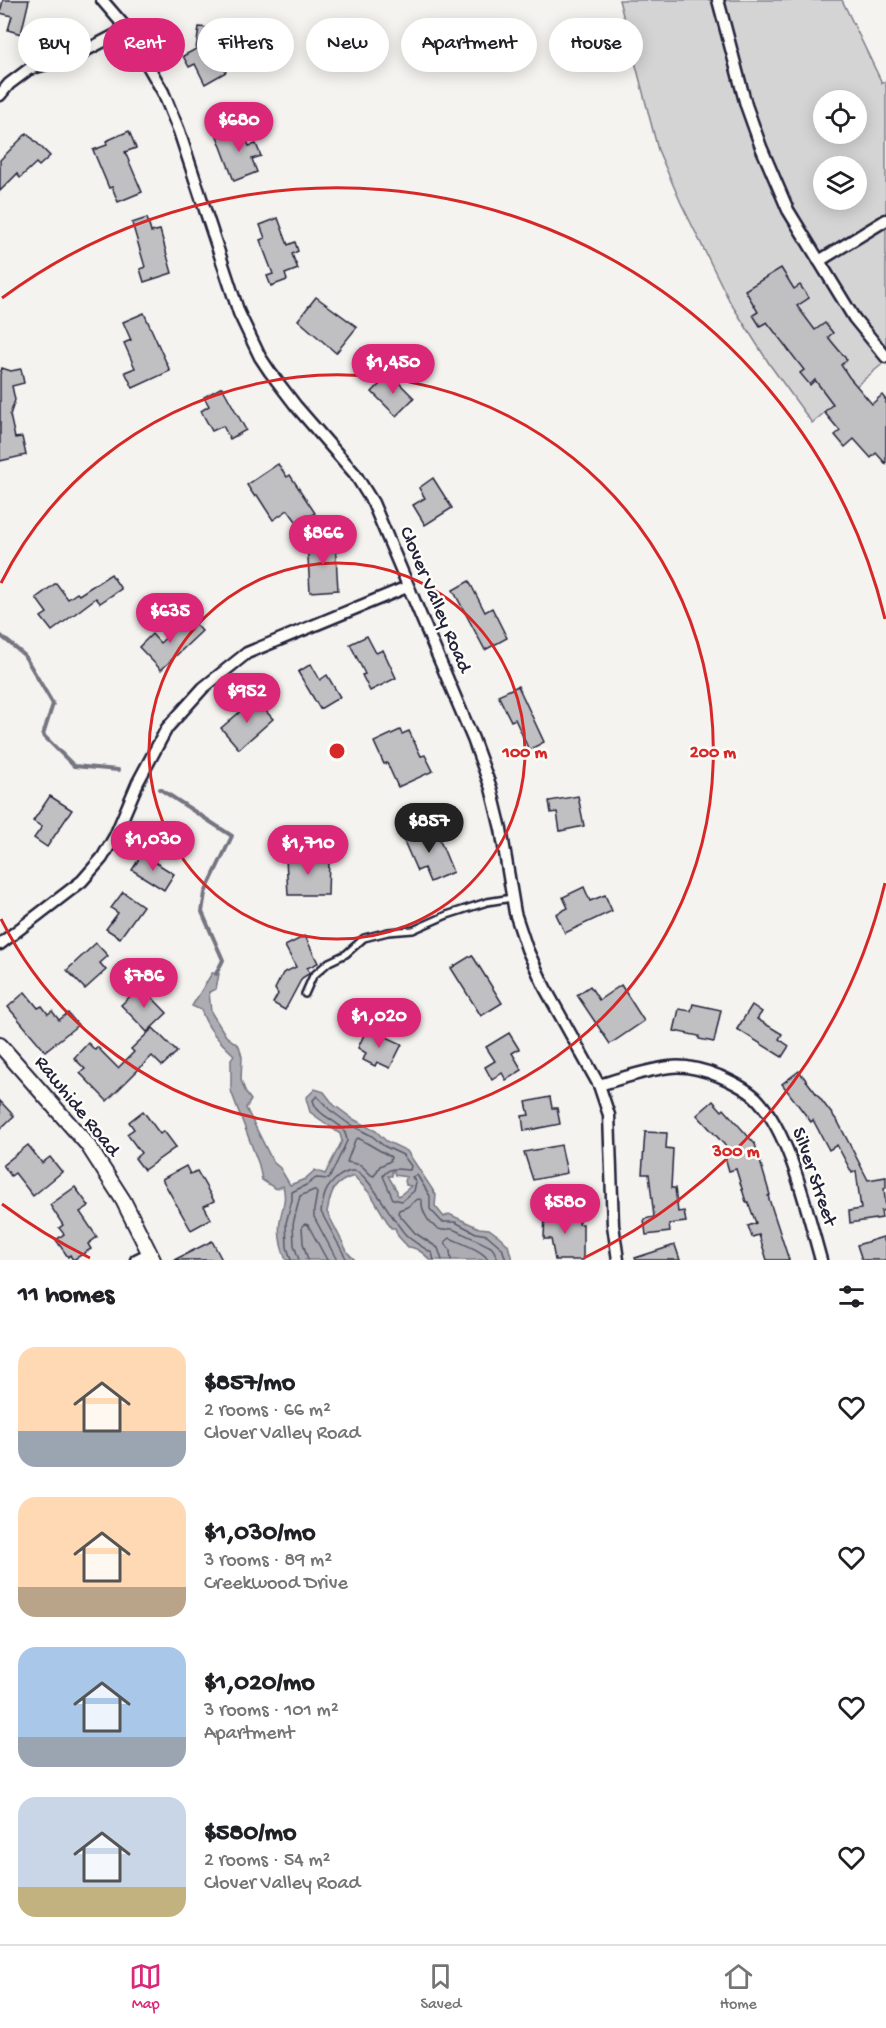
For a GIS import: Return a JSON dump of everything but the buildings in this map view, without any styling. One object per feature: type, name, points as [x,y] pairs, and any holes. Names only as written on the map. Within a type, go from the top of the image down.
[{"type":"street","name":"Clover Valley Road","points":[[102,0],[118,18]]},
{"type":"street","points":[[718,0],[746,105],[761,147],[789,210],[854,318],[886,357]]},
{"type":"street","points":[[0,95],[9,84],[29,69],[75,56],[103,41]]},
{"type":"street","name":"Clover Valley Road","points":[[152,72],[171,111],[239,313],[252,341],[270,372],[355,474],[373,503],[491,788],[501,829],[514,913],[545,988],[599,1085],[609,1115],[613,1225],[618,1260]]},
{"type":"street","points":[[819,261],[886,220]]},
{"type":"street","points":[[0,944],[82,881],[102,858],[167,728],[203,688],[247,653],[407,587]]},
{"type":"street","name":"Rawhide Road","points":[[0,1045],[87,1144],[123,1200],[151,1257]]},
{"type":"street","name":"Silver Street","points":[[599,1085],[641,1072],[672,1066],[705,1070],[735,1083],[756,1098],[772,1116],[784,1141],[821,1260]]},
{"type":"street","points":[[136,1260],[151,1257]]},
{"type":"lane","points":[[304,994],[313,976],[329,962],[346,954],[364,938],[388,932],[413,930],[447,915],[487,902],[512,898]]},
{"type":"shaded area","points":[[619,0],[842,0],[882,83],[886,81],[886,361],[812,423],[770,365],[730,302],[681,203],[658,150],[638,72],[643,72],[643,18],[624,18]]},
{"type":"water","points":[[212,973],[219,974],[216,989],[209,992],[211,1012],[226,1036],[239,1046],[242,1057],[241,1080],[251,1100],[246,1108],[273,1162],[280,1168],[290,1185],[305,1179],[315,1170],[325,1174],[342,1141],[340,1134],[310,1112],[306,1098],[315,1089],[324,1092],[334,1105],[353,1119],[376,1131],[386,1141],[407,1151],[436,1195],[435,1206],[444,1217],[449,1214],[479,1228],[489,1229],[508,1245],[512,1260],[429,1260],[420,1251],[408,1247],[398,1236],[395,1228],[391,1228],[372,1196],[354,1176],[341,1182],[334,1189],[327,1212],[348,1253],[355,1260],[286,1260],[279,1231],[284,1200],[283,1186],[276,1189],[262,1180],[259,1165],[231,1091],[231,1059],[234,1055],[214,1035],[201,1010],[192,1006]],"holes":[[[392,1171],[395,1175],[407,1177],[406,1185],[411,1186],[399,1196],[388,1176],[392,1176]]]},
{"type":"waterway","points":[[0,635],[24,655],[53,704],[43,735],[74,766],[118,770]]},
{"type":"waterway","points":[[160,789],[232,836],[205,893],[202,912],[223,960],[216,974]]}]
